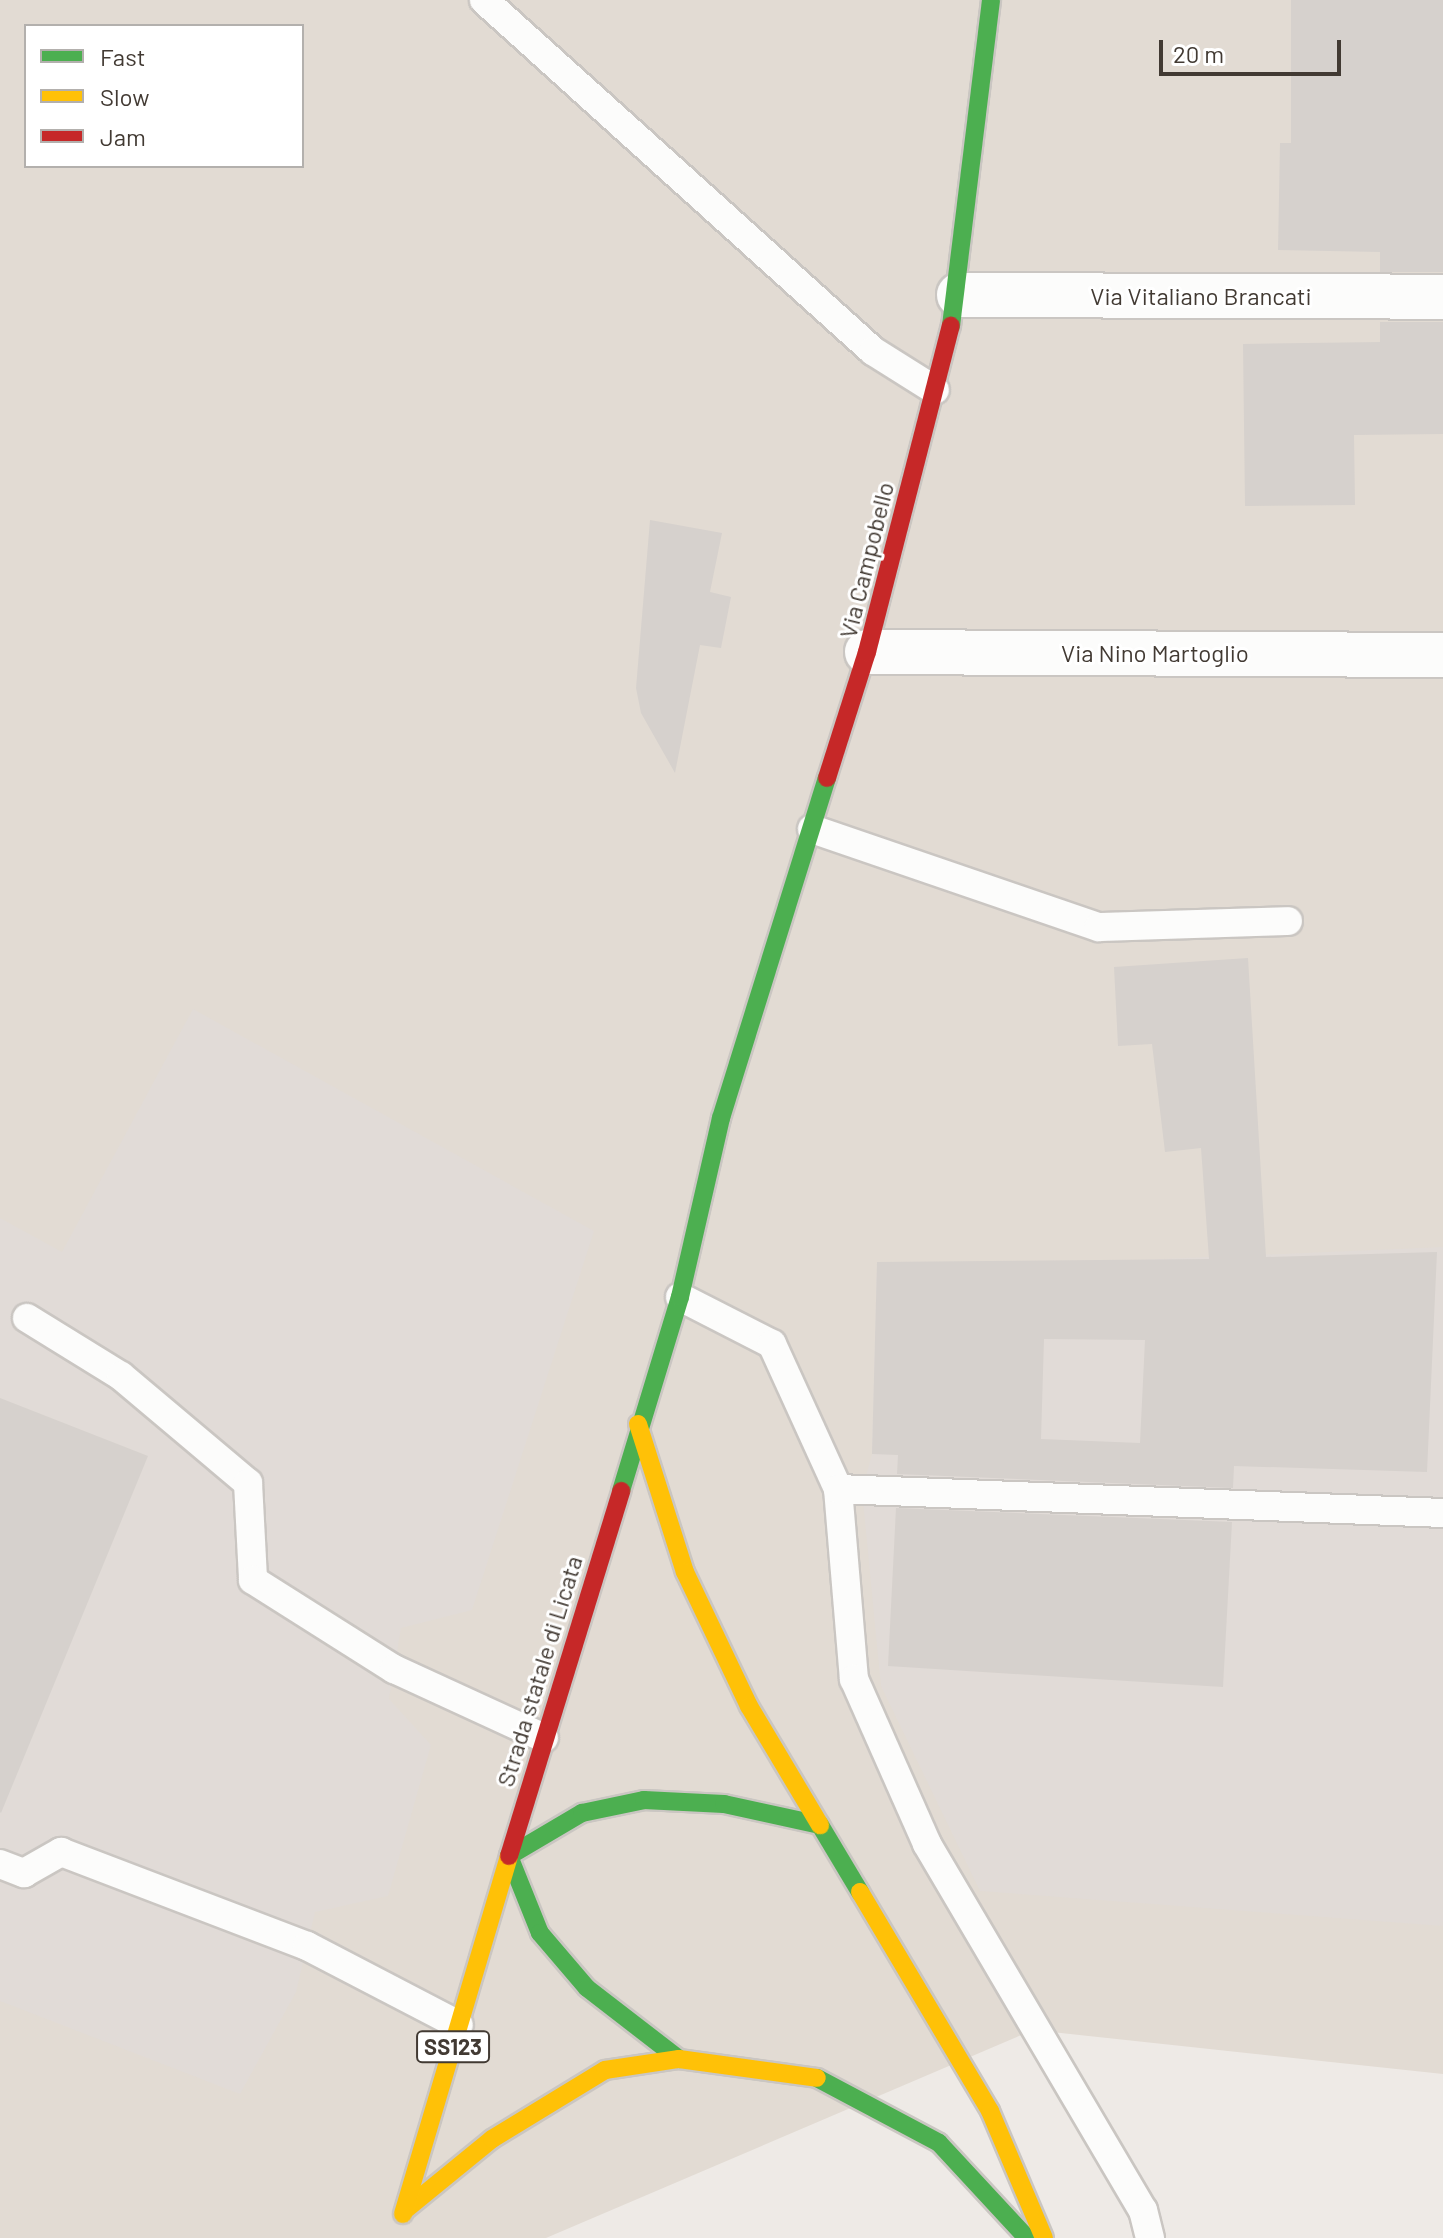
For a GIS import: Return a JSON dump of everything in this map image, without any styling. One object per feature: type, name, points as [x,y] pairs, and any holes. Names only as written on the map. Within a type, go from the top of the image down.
[{"type":"main road","name":"Via Campobello","points":[[721,1118],[867,652],[959,295],[991,0]]},
{"type":"main road","name":"Strada statale di Licata","points":[[397,2238],[638,1424],[680,1297],[721,1118]]},
{"type":"main road","points":[[638,1424],[685,1572],[749,1706],[990,2111],[1044,2238]]},
{"type":"main road","points":[[679,2059],[587,1988],[540,1933],[509,1856],[582,1813],[644,1800],[724,1804],[820,1825]]},
{"type":"main road","points":[[405,2210],[492,2139],[605,2070],[679,2059],[818,2078],[939,2143],[1027,2238]]},
{"type":"street","name":"Via Vitaliano Brancati","points":[[959,295],[1443,297]]},
{"type":"street","name":"Via Nino Martoglio","points":[[867,652],[1443,655]]},
{"type":"lane","points":[[484,0],[873,351],[935,390]]},
{"type":"lane","points":[[812,829],[1099,927],[1288,921]]},
{"type":"lane","points":[[680,1297],[772,1344],[838,1489],[854,1679],[927,1844],[1143,2210],[1150,2238]]},
{"type":"lane","points":[[27,1318],[121,1376],[248,1483],[253,1580],[394,1669],[544,1738]]},
{"type":"lane","points":[[838,1489],[1443,1513]]},
{"type":"lane","points":[[0,1864],[24,1873],[61,1852],[307,1946],[459,2025]]},
{"type":"shaded area","points":[[0,0],[1443,0],[1443,2074],[1033,2030],[546,2238],[0,2238]]},
{"type":"shaded area","points":[[193,1009],[594,1231],[472,1610],[401,1628],[389,1699],[431,1745],[388,1896],[315,1912],[296,1992],[240,2094],[0,2001],[0,1218],[62,1252]]},
{"type":"shaded area","points":[[1443,1247],[1443,1926],[980,1891],[881,1686],[862,1491],[872,1454],[877,1262],[1045,1264]]},
{"type":"building","points":[[1291,0],[1443,0],[1443,272],[1380,272],[1380,252],[1278,250],[1280,143],[1291,143]]},
{"type":"building","points":[[1380,322],[1443,322],[1443,434],[1354,435],[1355,505],[1245,506],[1243,344],[1380,342]]},
{"type":"building","points":[[650,520],[722,533],[710,592],[731,597],[721,648],[700,645],[675,773],[641,713],[636,688]]},
{"type":"building","points":[[1248,958],[1266,1257],[1437,1252],[1427,1472],[1234,1466],[1233,1488],[897,1474],[898,1455],[872,1454],[877,1262],[1209,1259],[1201,1148],[1165,1152],[1152,1044],[1118,1046],[1114,967]],"holes":[[[1044,1339],[1145,1340],[1140,1443],[1041,1439]]]},
{"type":"building","points":[[0,1398],[148,1456],[1,1813],[0,1812]]},
{"type":"building","points":[[896,1508],[1232,1522],[1223,1687],[888,1666]]},
{"type":"traffic: fast","points":[[951,326],[991,0]]},
{"type":"traffic: fast","points":[[621,1491],[680,1297],[721,1118],[827,778]]},
{"type":"traffic: fast","points":[[509,1856],[582,1813],[644,1800],[724,1804],[820,1825],[860,1892]]},
{"type":"traffic: fast","points":[[509,1856],[540,1933],[587,1988],[679,2059]]},
{"type":"traffic: fast","points":[[817,2078],[939,2143],[1027,2238]]},
{"type":"traffic: slow","points":[[638,1424],[685,1572],[749,1706],[820,1825]]},
{"type":"traffic: slow","points":[[403,2214],[509,1856]]},
{"type":"traffic: slow","points":[[860,1892],[990,2111],[1044,2238]]},
{"type":"traffic: slow","points":[[405,2210],[492,2139],[605,2070],[679,2059],[817,2078]]},
{"type":"traffic: jam","points":[[827,778],[867,652],[951,326]]},
{"type":"traffic: jam","points":[[509,1856],[621,1491]]}]
